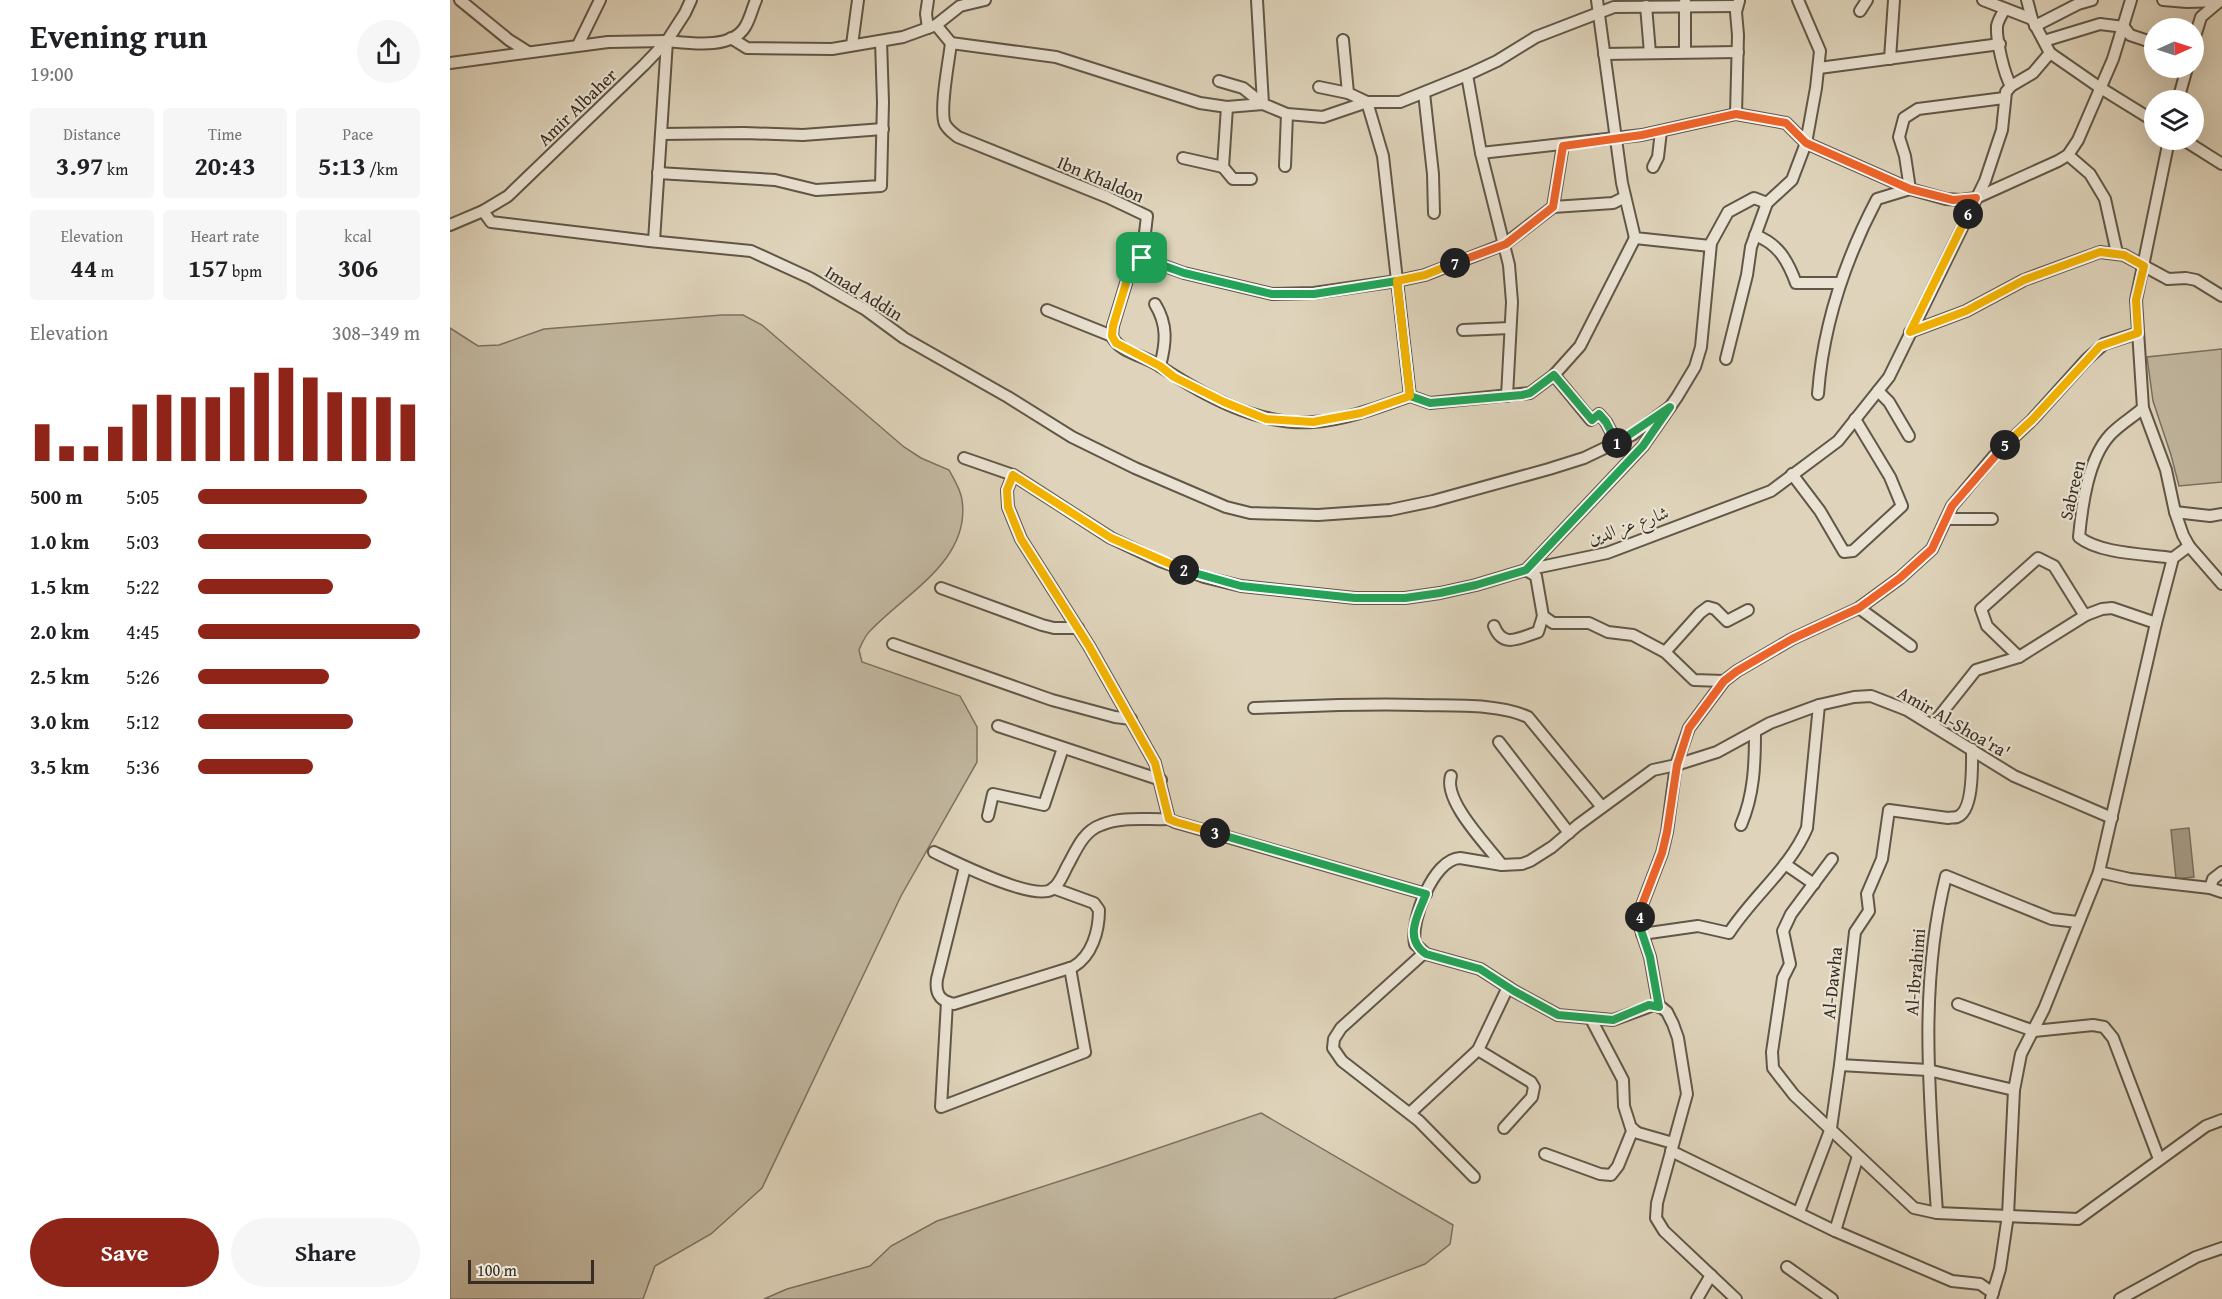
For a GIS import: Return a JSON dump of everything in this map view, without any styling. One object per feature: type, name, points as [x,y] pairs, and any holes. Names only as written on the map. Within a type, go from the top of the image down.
[{"type":"street","points":[[460,0],[509,40],[528,52]]},
{"type":"street","points":[[578,45],[600,0]]},
{"type":"street","name":"Amir Albaher","points":[[450,225],[483,212],[508,196],[667,41],[691,0]]},
{"type":"street","points":[[450,63],[608,42],[667,41],[707,44],[731,38],[745,28],[756,0]]},
{"type":"street","points":[[852,45],[858,0]]},
{"type":"street","points":[[928,0],[926,15],[932,27],[951,43],[1056,57],[1200,102],[1227,107],[1263,104]]},
{"type":"street","points":[[731,38],[748,48],[832,49],[903,37],[932,27],[960,6],[985,0]]},
{"type":"street","points":[[1257,0],[1263,104]]},
{"type":"street","points":[[1047,310],[1112,336],[1120,346],[1160,366],[1174,377],[1224,402],[1266,419],[1313,422],[1361,413],[1410,396],[1430,403],[1530,393],[1554,375],[1580,346],[1635,238],[1615,138],[1596,0]]},
{"type":"street","points":[[1726,359],[1745,286],[1749,254],[1755,234],[1767,203],[1792,180],[1806,143],[1819,68],[1820,49],[1798,0]]},
{"type":"street","points":[[1860,11],[1867,0]]},
{"type":"street","points":[[1890,59],[1894,0]]},
{"type":"street","points":[[1983,0],[2034,22],[2092,0]]},
{"type":"street","points":[[2027,0],[2034,22],[2050,52],[2099,87],[2144,115]]},
{"type":"street","points":[[1481,153],[1563,146],[1661,131],[1736,114],[1786,123],[1806,143],[1910,189],[1953,200],[1976,198],[2068,155],[2078,140],[2113,59],[2131,0]]},
{"type":"street","points":[[2163,0],[2185,2],[2221,0]]},
{"type":"street","points":[[2201,18],[2221,0]]},
{"type":"street","points":[[1685,3],[1685,52]]},
{"type":"street","points":[[1219,81],[1243,88],[1263,104],[1287,114],[1323,117],[1367,102],[1400,102],[1497,61],[1536,37],[1621,6],[1739,3],[1736,114]]},
{"type":"street","points":[[1646,6],[1650,53]]},
{"type":"street","points":[[2005,9],[1998,24],[2006,76],[2011,86]]},
{"type":"street","points":[[2044,41],[2100,24],[2124,27],[2130,35],[2144,40]]},
{"type":"street","points":[[1343,40],[1348,93]]},
{"type":"street","points":[[654,241],[667,41]]},
{"type":"street","points":[[658,173],[775,180],[816,190],[881,186],[884,129],[880,41]]},
{"type":"street","name":"Ibn Khaldon","points":[[951,43],[943,109],[944,122],[950,131],[958,137],[1107,197],[1147,216],[1142,258]]},
{"type":"street","points":[[1819,68],[2000,44]]},
{"type":"street","points":[[1604,54],[1738,51]]},
{"type":"street","points":[[1910,189],[1905,156],[1899,137],[1904,118],[1918,109],[2004,98],[2011,86],[2033,74],[2050,52]]},
{"type":"street","points":[[1467,75],[1481,153],[1509,265],[1512,303],[1507,396]]},
{"type":"street","points":[[1319,87],[1348,93],[1367,102],[1383,156],[1410,396]]},
{"type":"street","points":[[1424,93],[1434,213]]},
{"type":"street","name":"شارع عز الدين","points":[[964,458],[1013,475],[1111,538],[1160,561],[1204,577],[1241,586],[1355,598],[1405,598],[1467,587],[1526,570],[1607,553],[1772,491],[1838,441],[1889,377],[1985,181],[2002,130],[2004,98]]},
{"type":"street","points":[[1223,167],[1227,107]]},
{"type":"street","points":[[1284,166],[1287,114]]},
{"type":"street","points":[[661,134],[803,135],[884,129]]},
{"type":"street","points":[[1653,167],[1658,157],[1661,131]]},
{"type":"street","points":[[1553,207],[1563,146]]},
{"type":"street","points":[[2167,150],[2136,300],[2143,408],[2166,470],[2182,535],[2222,584]]},
{"type":"street","points":[[2200,150],[2222,164]]},
{"type":"street","points":[[2068,155],[2090,174],[2105,199],[2117,253]]},
{"type":"street","points":[[1183,158],[1223,167],[1233,179],[1251,178]]},
{"type":"street","points":[[1818,394],[1825,339],[1840,283],[1852,250],[1877,199],[1910,189]]},
{"type":"street","points":[[1112,336],[1127,280],[1142,258],[1184,273],[1272,294],[1314,294],[1425,275],[1504,245],[1553,207],[1613,203],[1625,197]]},
{"type":"street","points":[[1494,626],[1503,640],[1509,641],[1538,632],[1543,616],[1537,578],[1526,570],[1643,446],[1695,369],[1701,347],[1710,246],[1729,211],[1754,198],[1767,203]]},
{"type":"street","name":"Imad Addin","points":[[483,212],[491,222],[751,251],[810,279],[866,310],[904,339],[1008,397],[1072,437],[1135,468],[1239,511],[1265,515],[1318,515],[1390,510],[1433,501],[1549,470],[1617,444],[1670,407]]},
{"type":"street","points":[[1755,234],[1772,243],[1785,260],[1796,283],[1840,283]]},
{"type":"street","points":[[1635,238],[1710,246]]},
{"type":"street","points":[[1910,332],[1966,311],[2010,287],[2100,252],[2117,253],[2168,279],[2186,278],[2203,282],[2222,296]]},
{"type":"street","points":[[1155,304],[1164,318],[1164,351],[1160,366]]},
{"type":"street","points":[[1463,330],[1510,328]]},
{"type":"street","points":[[1659,1007],[1640,918],[1642,905],[1664,842],[1677,765],[1689,728],[1724,681],[1737,671],[1792,639],[1859,608],[1900,578],[1932,549],[1952,506],[1994,456],[2032,420],[2100,346],[2138,333]]},
{"type":"street","points":[[1554,375],[1592,420],[1599,414],[1606,422],[1617,444]]},
{"type":"street","points":[[1878,391],[1889,402],[1909,436]]},
{"type":"street","name":"Sabreen","points":[[2143,408],[2110,435],[2097,457],[2083,498],[2079,537],[2085,542],[2107,549],[2173,558]]},
{"type":"street","points":[[1792,474],[1820,512],[1844,552],[1853,551],[1902,506],[1890,477],[1855,419]]},
{"type":"street","points":[[1013,475],[1007,490],[1008,507],[1012,520],[1021,539],[1078,628],[1155,763],[1169,819]]},
{"type":"street","points":[[2175,512],[2210,516],[2222,514]]},
{"type":"street","points":[[1946,519],[1992,519]]},
{"type":"street","points":[[1591,1019],[1623,1080],[1624,1106],[1628,1122],[1638,1133],[1672,1147],[1835,1232],[1952,1281],[1980,1284],[1992,1296],[2000,1269],[2008,1215],[2014,1090],[2021,1054],[2034,1031],[2099,872],[2156,622],[2173,558],[2189,546]]},
{"type":"street","points":[[2019,657],[1987,626],[1981,609],[2038,558],[2054,566],[2086,615]]},
{"type":"street","points":[[941,588],[1042,626],[1078,628]]},
{"type":"street","points":[[1665,652],[1708,607],[1715,609],[1726,621],[1748,610]]},
{"type":"street","points":[[1859,608],[1911,646]]},
{"type":"street","points":[[1933,724],[1976,670],[2019,657],[2086,615],[2112,608],[2156,622]]},
{"type":"street","points":[[1543,616],[1552,623],[1589,623],[1608,632],[1629,634],[1665,652],[1694,680],[1724,681]]},
{"type":"street","points":[[892,644],[1052,700],[1131,719]]},
{"type":"street","name":"Amir Al-Shoa'ra'","points":[[1426,894],[1429,885],[1445,863],[1454,858],[1502,865],[1522,864],[1540,857],[1653,770],[1717,752],[1770,723],[1819,705],[1854,697],[1871,696],[1898,705],[1933,724],[2014,776],[2112,818]]},
{"type":"street","points":[[1254,708],[1368,703],[1453,704],[1512,712],[1527,717],[1602,807]]},
{"type":"street","points":[[1642,934],[1698,926],[1729,933],[1785,864],[1802,841],[1807,828],[1819,705]]},
{"type":"street","points":[[998,726],[1161,780]]},
{"type":"street","points":[[1741,825],[1751,795],[1755,765],[1755,732]]},
{"type":"street","points":[[1499,742],[1569,833]]},
{"type":"street","points":[[988,816],[993,794],[1044,805],[1063,748]]},
{"type":"street","name":"Al-Dawha","points":[[1799,1212],[1831,1128],[1854,932],[1869,910],[1867,894],[1882,859],[1889,810],[1948,818],[1957,817],[1963,813],[1969,795],[1972,749]]},
{"type":"street","points":[[1451,776],[1450,789],[1456,805],[1502,865]]},
{"type":"street","points":[[934,852],[965,867],[1026,890],[1041,892],[1057,884],[1081,840],[1098,825],[1120,819],[1143,821],[1169,819],[1426,894],[1414,926],[1413,936],[1415,944],[1424,953],[1480,969],[1558,1015],[1613,1020],[1649,1005],[1659,1007],[1667,1012],[1673,1024],[1687,1084],[1686,1106],[1672,1147],[1656,1209],[1657,1222],[1737,1299]]},
{"type":"street","points":[[1832,859],[1791,914],[1783,931],[1790,960],[1783,978],[1773,1068],[1783,1082],[1914,1208],[1937,1213],[2078,1219],[2206,1126],[2222,1120]]},
{"type":"street","points":[[1785,864],[1814,884]]},
{"type":"street","points":[[965,867],[936,990],[940,998],[954,1004],[1070,968],[1082,962],[1096,933],[1099,910],[1094,903],[1053,888]]},
{"type":"street","points":[[2099,872],[2130,879],[2222,891]]},
{"type":"street","points":[[2210,888],[2213,879],[2222,872]]},
{"type":"street","name":"Al-Ibrahimi","points":[[1937,1213],[1928,1070],[1928,991],[1938,907],[1946,876],[2052,920],[2079,922]]},
{"type":"street","points":[[1424,953],[1341,1028],[1333,1044],[1335,1052],[1342,1061],[1410,1113],[1474,1176]]},
{"type":"street","points":[[947,1002],[941,1107],[1085,1052],[1070,968]]},
{"type":"street","points":[[1410,1113],[1478,1050],[1508,987]]},
{"type":"street","points":[[1958,1004],[2034,1031],[2093,1025],[2104,1027],[2109,1032],[2159,1159]]},
{"type":"street","points":[[1478,1050],[1531,1082],[1534,1087],[1532,1097],[1504,1128]]},
{"type":"street","points":[[1840,1065],[1928,1070],[2014,1090]]},
{"type":"street","points":[[1545,1154],[1600,1174],[1611,1175],[1618,1166],[1633,1129]]},
{"type":"street","points":[[1835,1232],[1858,1156]]},
{"type":"street","points":[[2120,1299],[2196,1257],[2222,1248]]},
{"type":"street","points":[[1787,1267],[1832,1299]]},
{"type":"street","points":[[1697,1299],[1711,1275]]},
{"type":"shaded area","points":[[743,315],[762,325],[904,447],[921,458],[949,470],[959,488],[962,500],[962,521],[956,540],[946,558],[933,574],[869,632],[859,650],[862,662],[960,696],[977,727],[977,762],[901,896],[762,1188],[711,1234],[655,1266],[643,1299],[450,1299],[450,328],[478,346],[499,345],[544,329]]},
{"type":"shaded area","points":[[2222,349],[2222,482],[2179,486],[2153,401],[2147,357]]},
{"type":"shaded area","points":[[2189,828],[2194,877],[2176,879],[2171,830]]},
{"type":"shaded area","points":[[1261,1113],[1453,1225],[1450,1244],[1425,1264],[1333,1299],[764,1299],[787,1289],[870,1266],[891,1246],[937,1221]]},
{"type":"route","points":[[1142,258],[1127,280],[1112,330],[1116,343],[1160,366],[1174,377],[1224,402],[1266,419],[1312,422],[1361,413],[1410,396],[1404,339],[1397,281],[1425,275],[1506,244],[1553,207],[1563,146],[1585,141],[1642,135],[1736,114],[1786,123],[1806,143],[1910,189],[1953,200],[1976,198],[1910,332],[1966,311],[2024,280],[2100,252],[2124,255],[2144,266],[2136,300],[2138,333],[2102,344],[2087,358],[2032,420],[1994,456],[1952,506],[1932,549],[1900,578],[1859,608],[1792,639],[1737,671],[1724,681],[1689,728],[1677,765],[1662,853],[1642,905],[1640,918],[1640,927],[1650,957],[1659,1007],[1649,1005],[1619,1018],[1605,1020],[1558,1015],[1480,969],[1426,954],[1420,950],[1413,936],[1414,926],[1426,894],[1169,819],[1155,763],[1089,646],[1021,539],[1008,507],[1007,490],[1013,475],[1111,538],[1160,561],[1204,577],[1241,586],[1291,593],[1355,598],[1405,598],[1476,585],[1526,570],[1643,446],[1670,407],[1617,444],[1606,422],[1599,414],[1592,420],[1554,375],[1527,394],[1430,403],[1410,396],[1397,281],[1314,294],[1272,294],[1184,273],[1142,258]]}]
